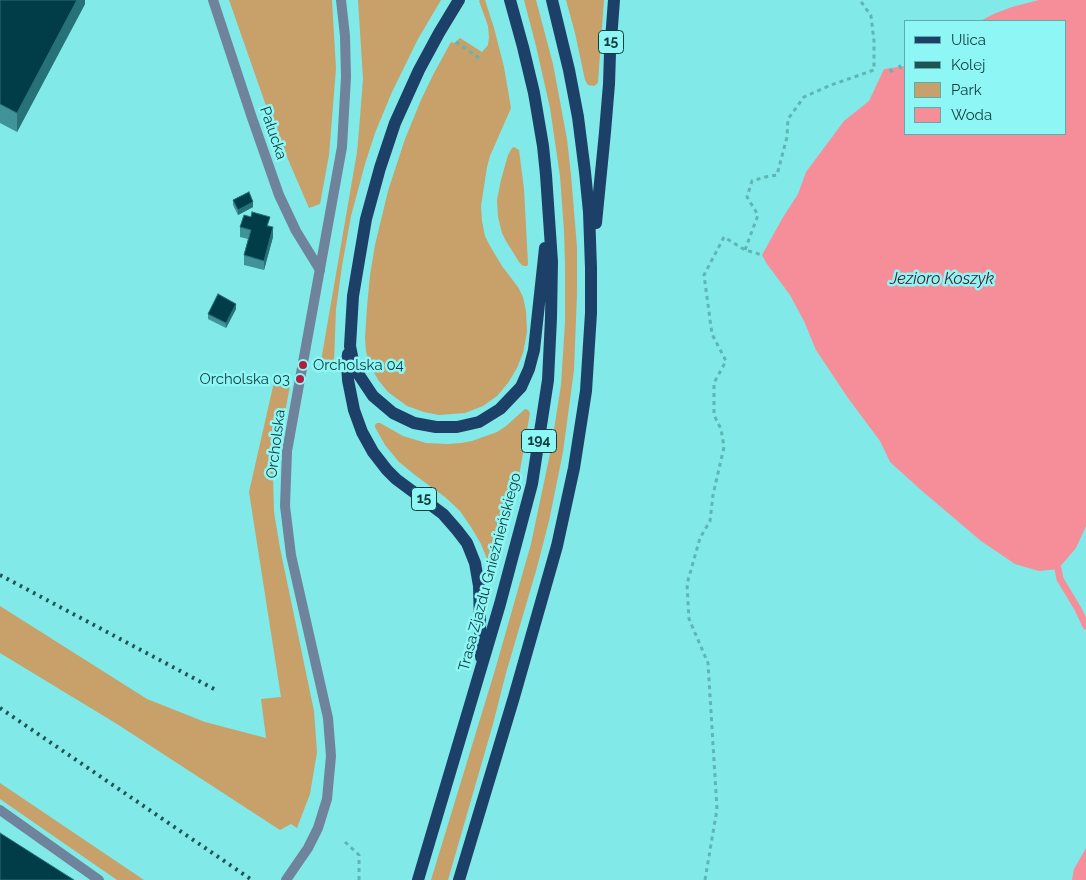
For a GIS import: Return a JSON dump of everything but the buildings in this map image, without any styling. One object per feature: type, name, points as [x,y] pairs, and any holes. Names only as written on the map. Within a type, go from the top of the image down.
[{"type":"main road","name":"15","points":[[460,0],[419,70],[395,123],[387,147],[366,219],[355,287],[347,362],[351,397],[358,422],[373,452],[387,470],[406,487],[436,508],[467,543],[475,563],[479,586],[481,672]]},
{"type":"main road","name":"Trasa Zjazdu Gnieźnieńskiego","points":[[418,880],[481,672],[532,484],[548,380],[552,272],[543,146],[523,47],[510,0]]},
{"type":"main road","points":[[552,0],[578,117],[589,212],[591,268]]},
{"type":"main road","name":"15","points":[[459,880],[542,603],[557,546],[581,430],[587,378],[591,313],[591,268],[605,132],[614,0]]},
{"type":"main road","points":[[350,335],[350,346],[359,375],[373,396],[393,413],[414,423],[436,427],[457,427],[478,422],[500,409],[521,387],[529,370],[534,350],[548,203]]},
{"type":"street","name":"Pałucka","points":[[213,0],[279,195],[296,231],[320,270]]},
{"type":"street","name":"Orcholska","points":[[286,880],[308,848],[318,828],[327,799],[331,756],[328,718],[291,555],[286,506],[287,451],[342,148],[346,77],[342,0]]},
{"type":"street","points":[[0,810],[99,880]]},
{"type":"path","points":[[745,250],[758,215],[747,197],[752,181],[777,175],[787,137],[788,119],[804,97],[874,70],[874,41],[871,16],[860,0]]},
{"type":"path","points":[[456,42],[479,58]]},
{"type":"path","points":[[899,65],[902,70]]},
{"type":"path","points":[[890,68],[894,75]]},
{"type":"path","points":[[706,880],[717,809],[708,663],[689,619],[687,584],[700,538],[710,521],[713,495],[724,447],[721,429],[714,415],[714,383],[726,361],[712,334],[704,275],[724,237],[745,250],[762,255]]},
{"type":"path","points":[[345,842],[359,855],[359,880]]},
{"type":"green space","points":[[229,0],[332,0],[336,69],[329,155],[320,204],[309,208],[271,120]]},
{"type":"green space","points":[[358,0],[441,0],[418,39],[392,92],[375,133],[365,164],[351,216],[342,266],[336,309],[334,361],[325,362],[321,361],[357,152],[363,79]]},
{"type":"green space","points":[[480,0],[485,0],[494,28],[504,67],[511,108],[487,167],[481,206],[482,221],[485,236],[490,246],[523,297],[527,332],[523,353],[517,368],[497,396],[483,406],[465,413],[439,415],[407,406],[388,392],[370,366],[365,338],[370,275],[388,191],[405,139],[433,75],[451,42],[454,43],[460,38],[482,52],[488,45],[488,26]]},
{"type":"green space","points":[[524,0],[536,0],[553,64],[567,139],[577,247],[574,370],[563,452],[549,521],[536,571],[448,880],[431,880],[531,544],[551,449],[561,385],[565,322],[565,265],[560,176],[550,108]]},
{"type":"green space","points":[[566,0],[604,0],[598,82],[594,86],[588,85],[585,80]]},
{"type":"green space","points":[[514,147],[519,150],[524,189],[527,266],[519,262],[506,241],[498,217],[497,200],[501,180],[508,155]]},
{"type":"green space","points":[[274,382],[290,386],[273,476],[274,512],[314,711],[317,752],[310,794],[297,828],[291,824],[280,830],[117,724],[0,653],[0,606],[147,699],[205,722],[266,738],[261,699],[281,697],[249,492]]},
{"type":"green space","points":[[525,409],[530,413],[519,476],[495,571],[492,572],[489,570],[481,544],[460,511],[445,497],[399,462],[385,445],[375,425],[380,423],[403,436],[426,443],[461,443],[497,432]]},
{"type":"green space","points":[[0,783],[144,880],[117,880],[0,799]]},
{"type":"water","name":"Jezioro Koszyk","points":[[1039,0],[1086,0],[1086,526],[1076,548],[1058,569],[1039,571],[1015,564],[981,541],[890,462],[880,441],[816,350],[804,321],[790,295],[762,255],[798,194],[806,172],[844,121],[869,101],[884,69],[904,66],[904,135],[1066,135],[1066,20],[982,20],[1012,7]]},
{"type":"water","points":[[1086,848],[1086,880],[1072,880],[1074,869]]},
{"type":"waterway","points":[[1058,569],[1060,579],[1086,626]]},
{"type":"railway","points":[[0,575],[216,690]]},
{"type":"railway","points":[[0,708],[252,880]]},
{"type":"place","name":"Orcholska 04","points":[[303,365]]},
{"type":"place","name":"Orcholska 03","points":[[300,379]]}]
